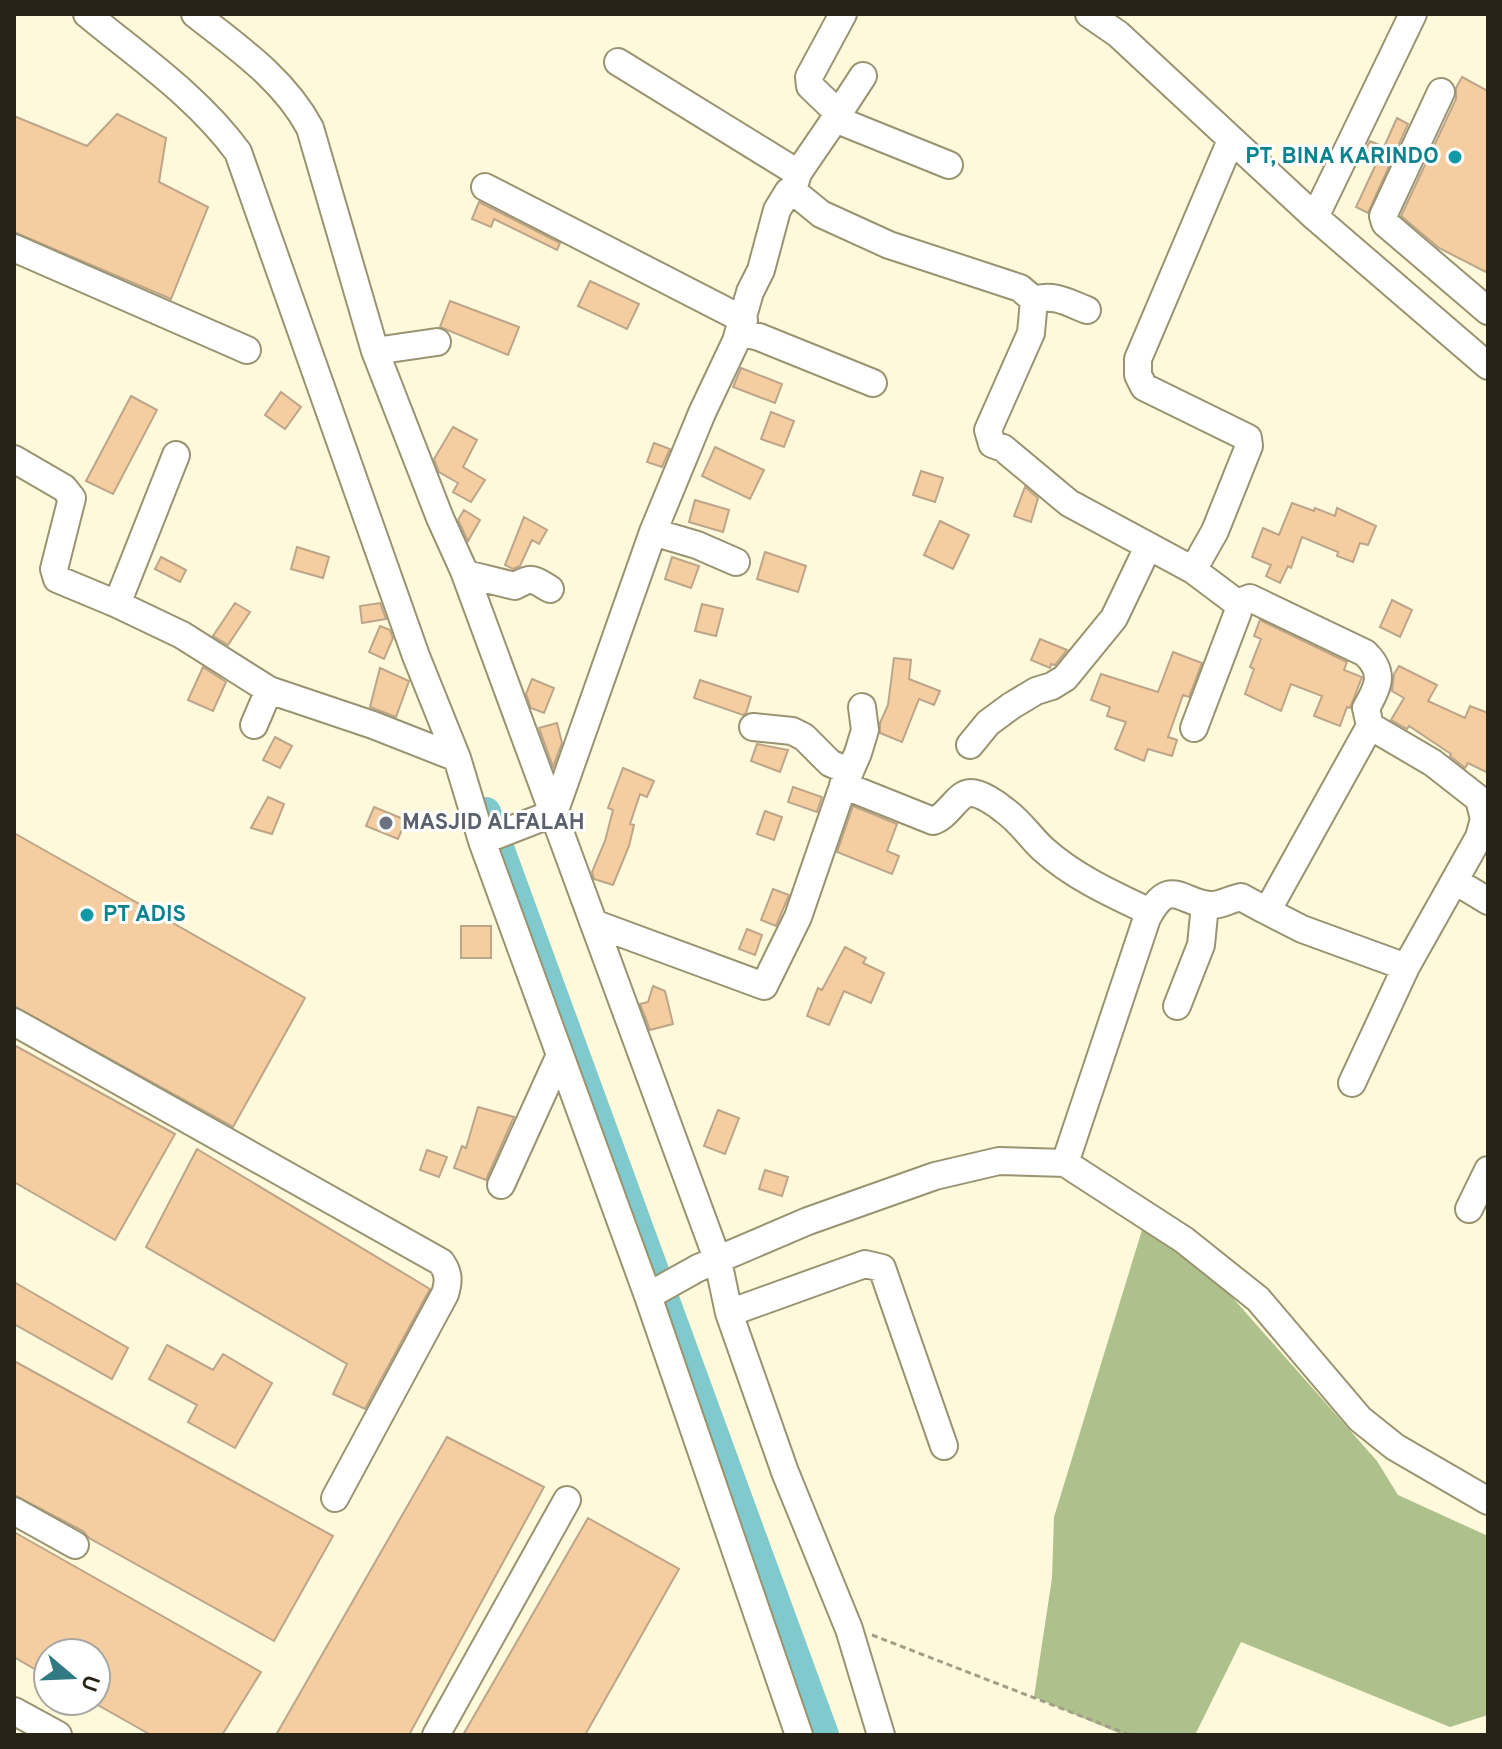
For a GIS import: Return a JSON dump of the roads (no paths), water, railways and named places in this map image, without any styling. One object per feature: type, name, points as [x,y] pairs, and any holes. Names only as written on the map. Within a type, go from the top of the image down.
[{"type":"street","points":[[87,14],[191,99],[222,130],[238,152],[416,656],[487,839],[560,1055],[651,1295],[799,1735]]},
{"type":"street","points":[[195,14],[252,59],[298,105],[310,128],[375,351],[464,571],[542,817],[596,924],[708,1265],[729,1313],[785,1472],[849,1629],[881,1735]]},
{"type":"street","points":[[835,119],[835,110],[810,86],[809,77],[843,14]]},
{"type":"street","points":[[1089,14],[1118,34],[1315,217],[1480,359],[1488,321]]},
{"type":"street","points":[[1315,217],[1413,14]]},
{"type":"street","points":[[618,62],[796,182],[821,214],[875,239],[1020,288],[1034,300]]},
{"type":"street","points":[[487,839],[542,817],[653,532],[742,326],[777,210],[863,76]]},
{"type":"street","points":[[1441,92],[1383,216],[1385,223],[1488,311]]},
{"type":"street","points":[[835,119],[949,165]]},
{"type":"street","points":[[1193,570],[1215,531],[1249,446],[1248,438],[1144,387],[1138,375],[1138,359],[1231,140]]},
{"type":"street","points":[[485,187],[759,337],[873,383]]},
{"type":"street","points":[[14,248],[247,350]]},
{"type":"street","points":[[1034,300],[1055,298],[1087,310]]},
{"type":"street","points":[[1034,300],[1031,333],[988,430],[989,437],[992,444],[1003,448],[1069,503],[1193,570],[1237,603],[1238,612],[1194,728]]},
{"type":"street","points":[[375,351],[437,342]]},
{"type":"street","points":[[117,604],[176,455]]},
{"type":"street","points":[[14,459],[64,488],[72,498],[54,576],[193,641],[269,690],[373,725],[457,758]]},
{"type":"street","points":[[653,532],[697,545],[736,562]]},
{"type":"street","points":[[970,745],[999,714],[1036,691],[1065,678],[1114,618],[1148,547]]},
{"type":"street","points":[[464,571],[515,586],[523,580],[532,580],[550,589]]},
{"type":"street","points":[[1237,603],[1250,598],[1365,653],[1376,663],[1379,678],[1376,692],[1366,708],[1370,726],[1270,906],[1263,909]]},
{"type":"street","points":[[254,725],[269,690]]},
{"type":"street","points":[[596,924],[764,986],[798,917],[865,730],[862,707]]},
{"type":"street","points":[[1352,1083],[1406,967],[1479,837],[1484,819],[1484,792],[1370,726]]},
{"type":"street","points":[[753,727],[772,727],[804,737],[846,779],[933,821],[968,792],[974,793],[1021,822],[1042,848],[1086,881],[1150,912]]},
{"type":"street","points":[[1455,881],[1488,901]]},
{"type":"street","points":[[1069,1154],[1150,912],[1166,895],[1177,894],[1205,905],[1241,897],[1302,929],[1406,967]]},
{"type":"street","points":[[1177,1006],[1201,945],[1205,905]]},
{"type":"street","points":[[14,1022],[441,1262],[447,1270],[449,1282],[445,1294],[335,1498]]},
{"type":"street","points":[[501,1185],[560,1055]]},
{"type":"street","points":[[651,1295],[708,1265],[808,1221],[935,1176],[999,1161],[1069,1154],[1258,1299],[1360,1419],[1395,1447],[1488,1501]]},
{"type":"street","points":[[1469,1209],[1488,1170]]},
{"type":"street","points":[[729,1313],[865,1264],[882,1268],[944,1446]]},
{"type":"street","points":[[436,1735],[567,1500]]},
{"type":"street","points":[[14,1511],[75,1545]]},
{"type":"street","points":[[14,1711],[58,1735]]},
{"type":"waterway","points":[[486,812],[824,1735]]},
{"type":"place","name":"PT, BINA KARINDO","points":[[1455,157]]},
{"type":"place","name":"MASJID ALFALAH","points":[[386,823]]},
{"type":"place","name":"PT ADIS","points":[[87,915]]}]
